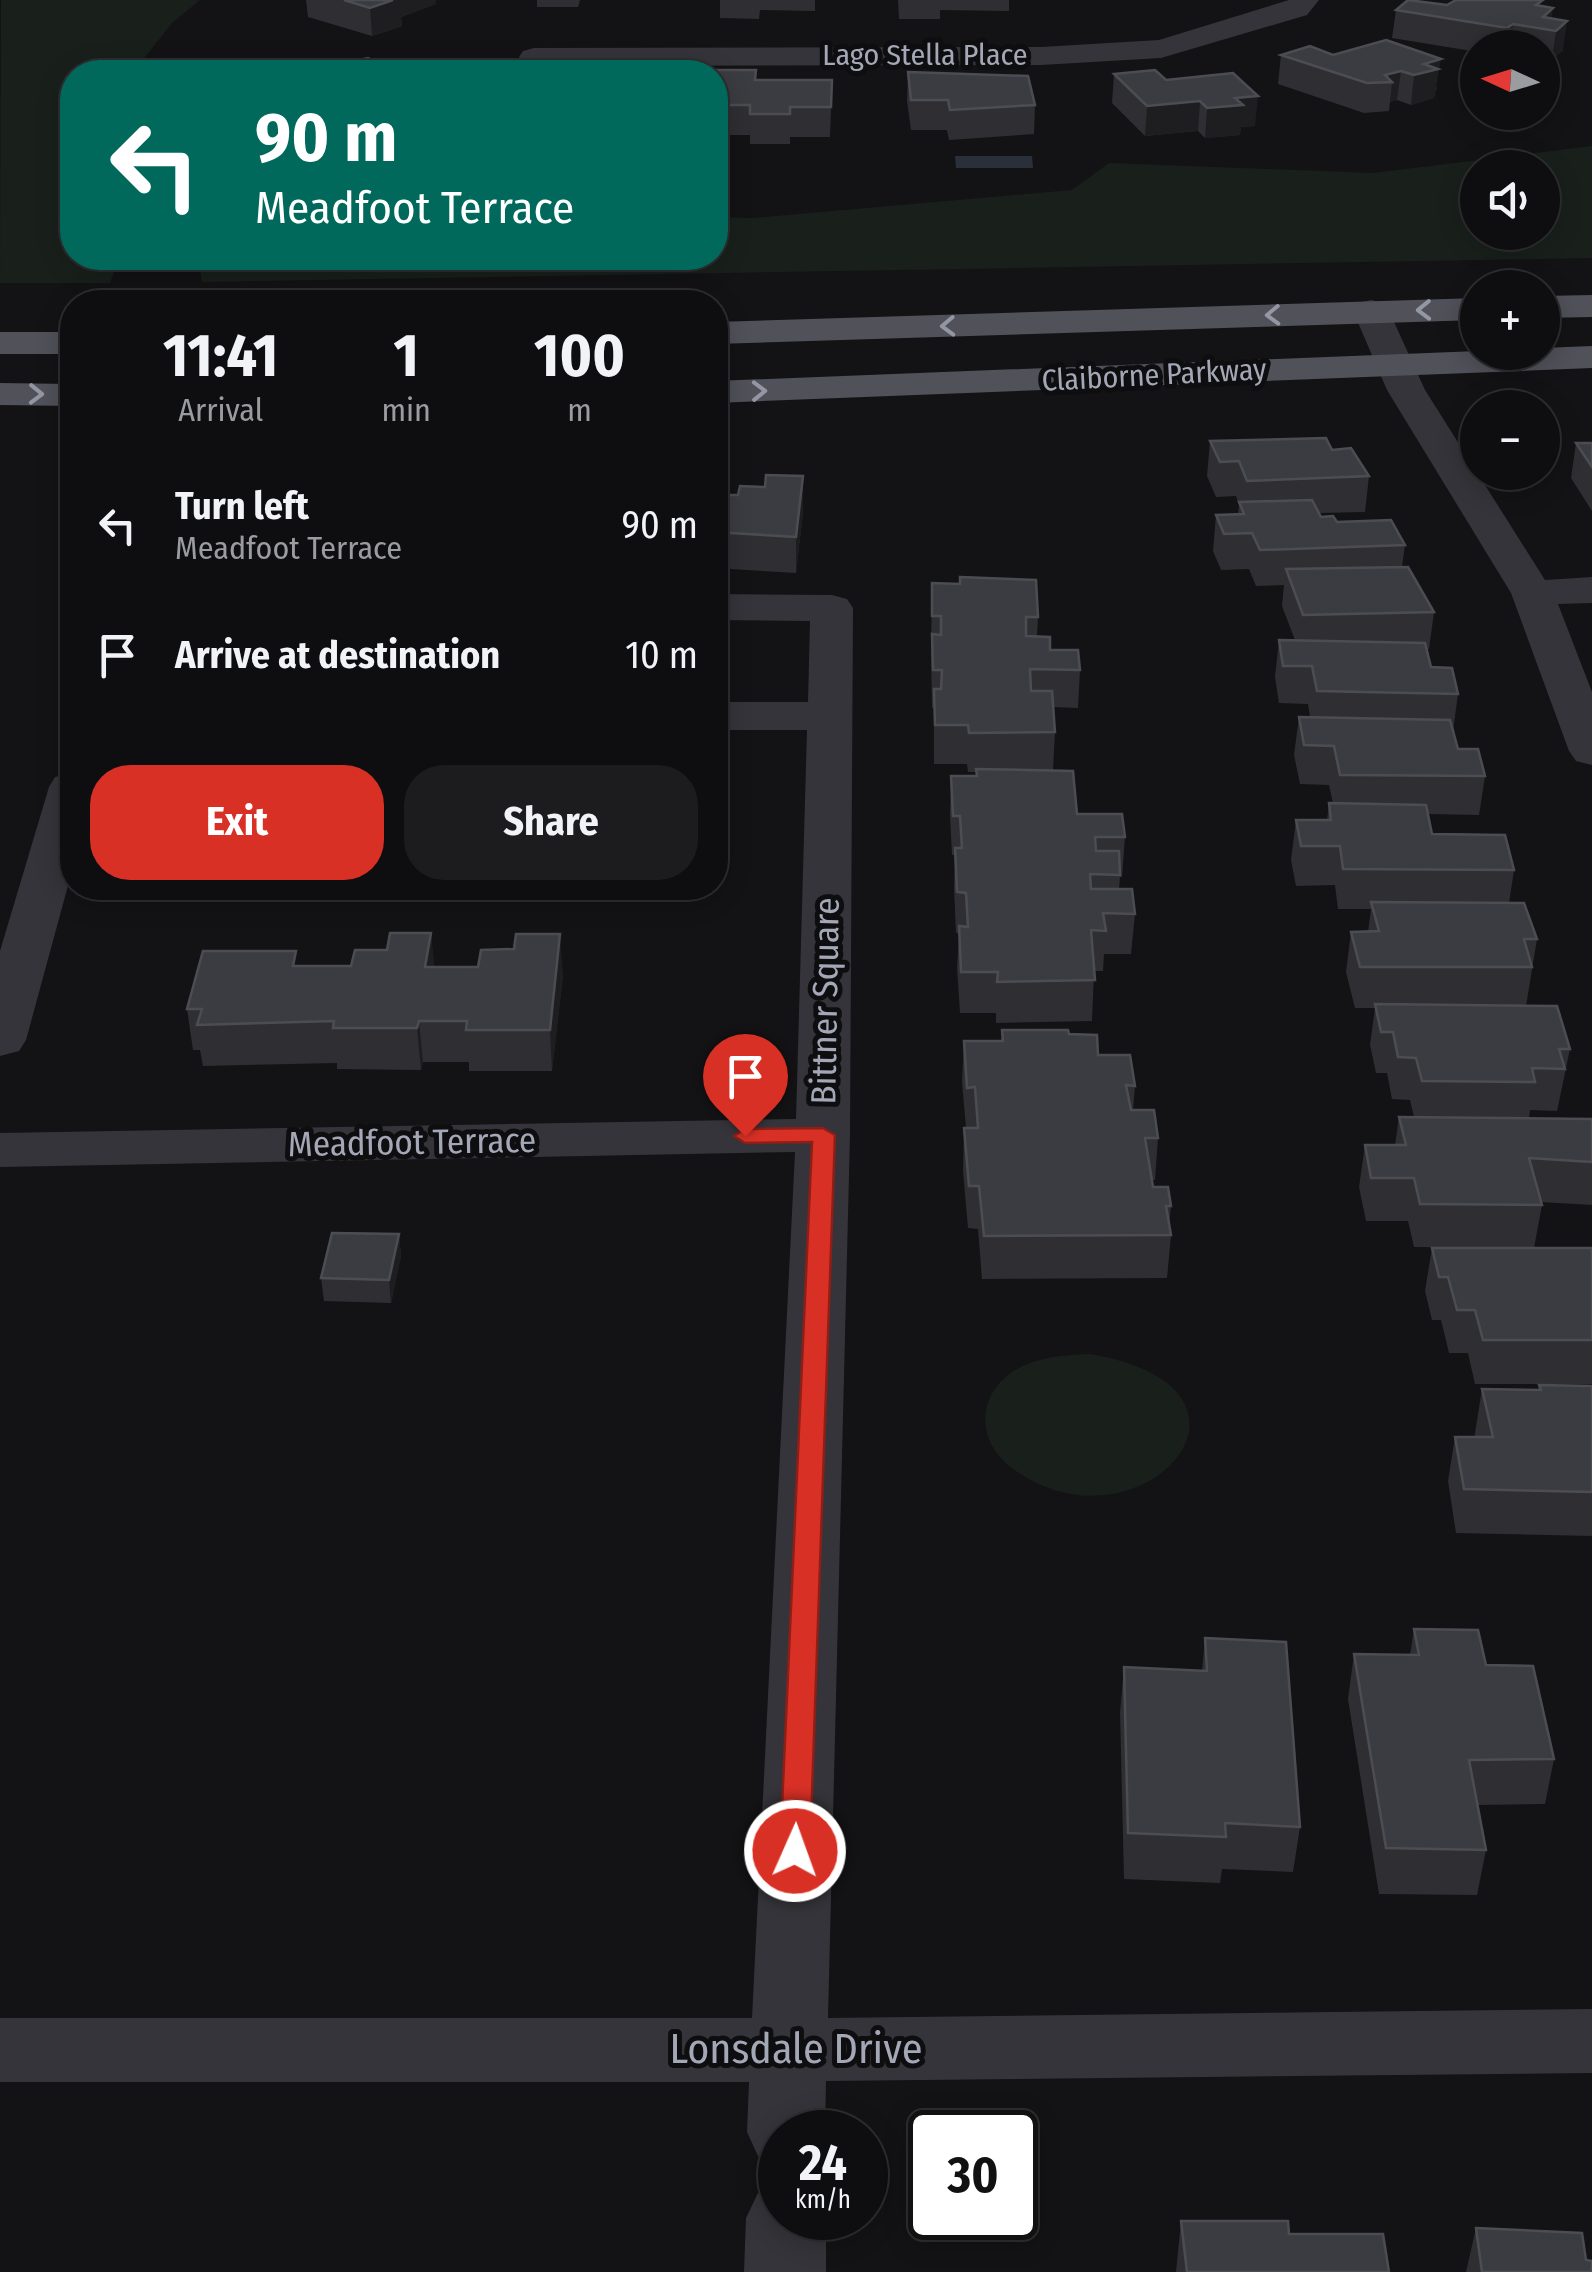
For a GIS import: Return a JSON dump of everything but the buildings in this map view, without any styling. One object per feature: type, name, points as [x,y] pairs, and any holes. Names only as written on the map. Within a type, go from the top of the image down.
[{"type":"main road","points":[[1560,307],[1592,306]]},
{"type":"main road","name":"Claiborne Parkway","points":[[728,333],[1460,309]]},
{"type":"main road","points":[[0,343],[60,343]]},
{"type":"main road","name":"Claiborne Parkway","points":[[728,392],[1592,357]]},
{"type":"main road","points":[[0,394],[60,395]]},
{"type":"street","name":"Lago Stella Place","points":[[534,57],[1041,56],[1161,49],[1297,8],[1306,0]]},
{"type":"street","points":[[1371,311],[1406,390],[1532,593],[1592,751]]},
{"type":"street","points":[[1532,593],[1592,590]]},
{"type":"street","name":"Bittner Square","points":[[728,607],[832,608],[823,1135],[786,2110]]},
{"type":"street","points":[[728,716],[829,716]]},
{"type":"street","points":[[0,1040],[60,829]]},
{"type":"street","name":"Meadfoot Terrace","points":[[0,1150],[823,1135]]},
{"type":"street","name":"Lonsdale Drive","points":[[0,2050],[787,2050],[1592,2041]]},
{"type":"street","points":[[785,2272],[786,2240]]},
{"type":"shaded area","points":[[1,0],[200,0],[172,23],[143,60],[60,60],[60,270],[115,270],[110,283],[0,283]]},
{"type":"shaded area","points":[[1592,146],[1592,258],[202,282],[200,270],[728,270],[728,217],[1072,190],[1109,163],[1373,173],[1460,162],[1460,250],[1560,250],[1560,150]]},
{"type":"shaded area","points":[[955,156],[1032,156],[1033,168],[956,168]]},
{"type":"shaded area","points":[[1090,1354],[1151,1373],[1182,1400],[1189,1430],[1176,1459],[1146,1482],[1106,1495],[1060,1492],[1012,1468],[998,1455],[986,1425],[991,1396],[1013,1371],[1045,1359]]},
{"type":"route","points":[[745,1136],[823,1135],[795,1851]]}]
